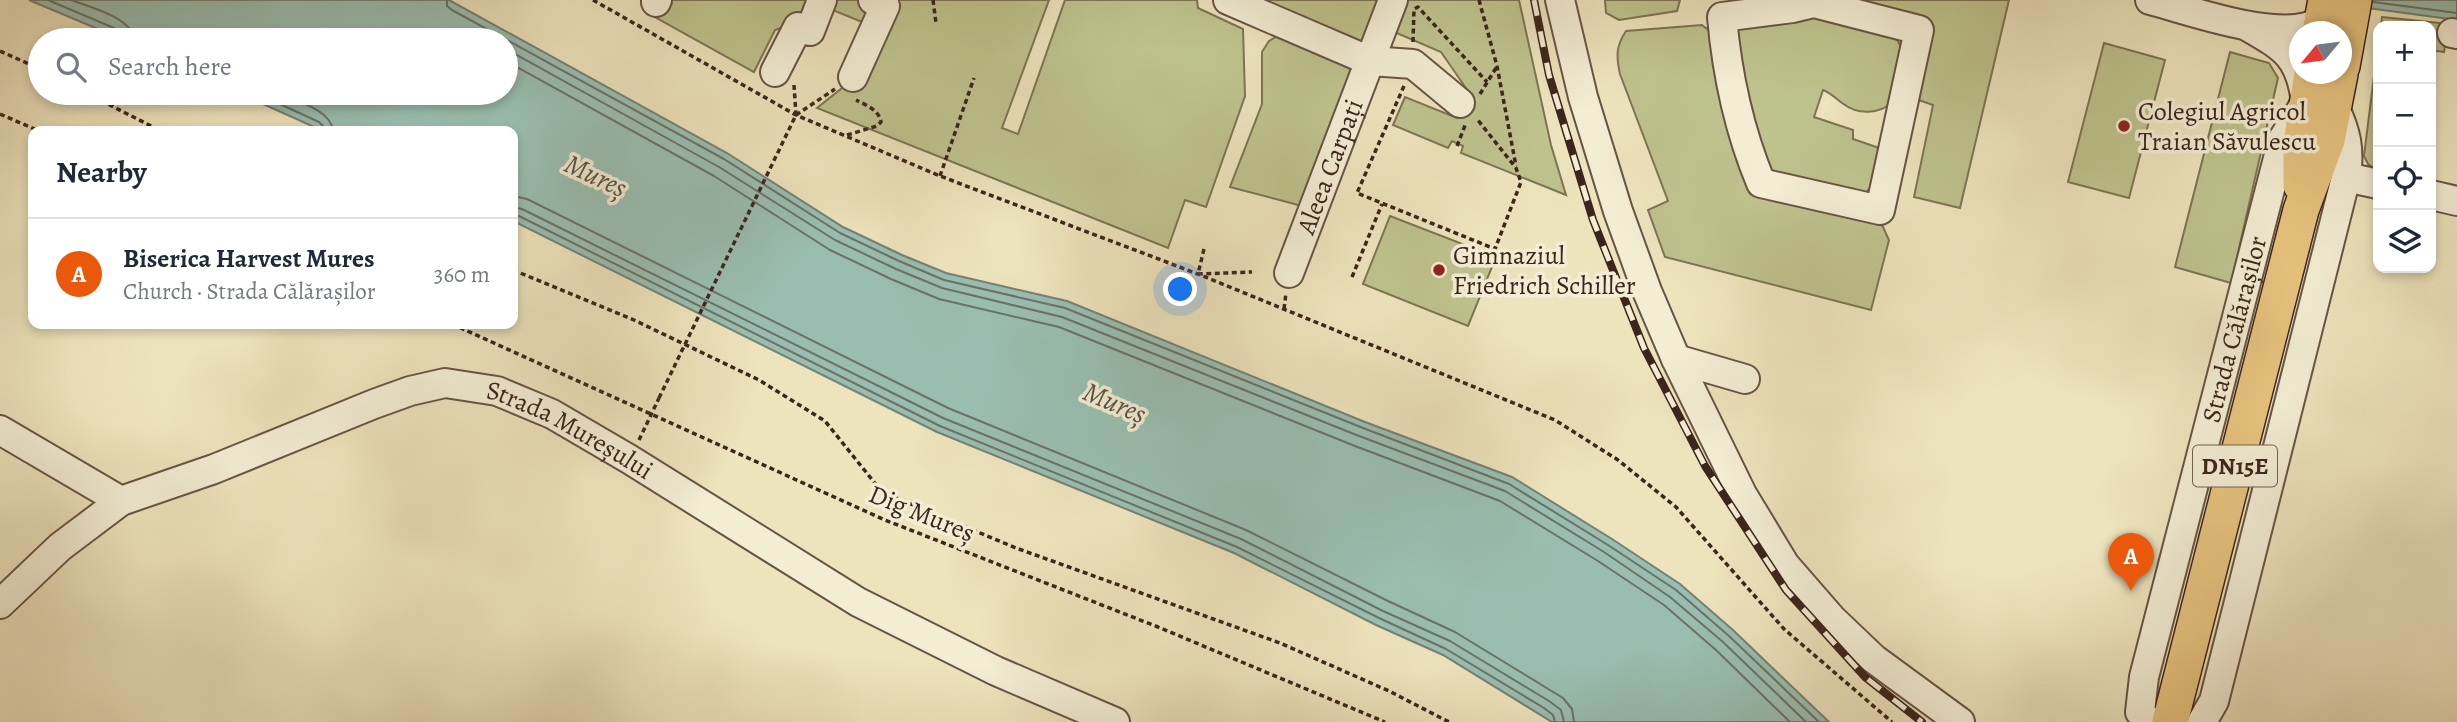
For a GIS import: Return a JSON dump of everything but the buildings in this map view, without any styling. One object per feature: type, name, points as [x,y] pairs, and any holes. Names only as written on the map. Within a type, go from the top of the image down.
[{"type":"main road","name":"Strada Călărașilor","points":[[2149,720],[2301,210],[2301,143],[2323,89]]},
{"type":"street","points":[[784,77],[798,27],[810,31],[822,0]]},
{"type":"street","points":[[850,86],[886,6],[873,0]]},
{"type":"street","name":"Aleea Carpați","points":[[1289,273],[1393,0]]},
{"type":"street","points":[[1560,0],[1583,97],[1618,211],[1647,290],[1676,359],[1742,494],[1785,565],[1832,619],[1874,659],[1960,722]]},
{"type":"street","points":[[2150,0],[2248,26],[2299,30],[2312,27],[2332,15]]},
{"type":"street","points":[[1231,1],[1370,61],[1413,64],[1465,107]]},
{"type":"street","points":[[1814,2],[1919,30],[1880,210],[1761,183],[1752,162],[1733,94],[1722,17],[1793,8],[1814,2]]},
{"type":"street","points":[[2202,722],[2214,701],[2346,177],[2349,156],[2345,130],[2323,89],[2296,65],[2282,47],[2248,26]]},
{"type":"street","name":"Strada Călărașilor","points":[[2149,720],[2144,677],[2283,139],[2323,89]]},
{"type":"street","points":[[2346,177],[2373,183]]},
{"type":"street","points":[[2436,196],[2457,201]]},
{"type":"street","points":[[1676,359],[1745,379]]},
{"type":"street","name":"Strada Mureșului","points":[[0,604],[60,547],[121,501],[214,469],[374,404],[410,391],[445,383],[497,391],[552,414],[629,459],[858,603],[996,671],[1115,722]]},
{"type":"street","points":[[0,430],[121,501]]},
{"type":"path","points":[[593,0],[796,115],[940,176],[1198,274],[1555,421],[1618,460],[1676,507],[1784,629],[1892,722]]},
{"type":"path","points":[[933,0],[936,23]]},
{"type":"path","points":[[1479,0],[1497,66],[1521,182],[1495,249],[1357,193],[1413,64],[1414,9],[1418,7],[1487,82]]},
{"type":"path","points":[[0,51],[28,64]]},
{"type":"path","points":[[1457,146],[1465,107],[1497,66]]},
{"type":"path","points":[[784,77],[796,115]]},
{"type":"path","points":[[940,176],[974,78]]},
{"type":"path","points":[[845,135],[877,126],[881,122],[880,116],[850,86]]},
{"type":"path","points":[[629,459],[796,115],[824,96]]},
{"type":"path","points":[[110,105],[151,126]]},
{"type":"path","points":[[1465,107],[1516,168]]},
{"type":"path","points":[[0,114],[28,126]]},
{"type":"path","points":[[1352,277],[1382,204]]},
{"type":"path","points":[[1198,274],[1203,249]]},
{"type":"path","points":[[518,272],[634,320],[759,380],[825,421],[882,492],[1016,548],[1280,643],[1389,691],[1449,722]]},
{"type":"path","points":[[1198,274],[1252,272]]},
{"type":"path","name":"Dig Mureș","points":[[463,329],[885,520],[1158,627],[1385,722]]},
{"type":"green space","points":[[660,0],[810,0],[802,21],[775,30],[754,72],[653,16]]},
{"type":"green space","points":[[833,0],[1049,0],[1002,128],[1018,134],[1065,0],[1197,0],[1198,8],[1243,29],[1245,96],[1206,207],[1185,200],[1168,248],[817,108],[852,80],[882,30],[830,9]]},
{"type":"green space","points":[[1262,0],[1382,0],[1363,42],[1354,41]]},
{"type":"green space","points":[[1404,0],[1519,0],[1551,145],[1566,195],[1461,153],[1463,146],[1452,141],[1448,148],[1393,125],[1405,97],[1457,118],[1468,91],[1441,52],[1392,31]]},
{"type":"green space","points":[[1605,0],[1680,0],[1677,11],[1619,20],[1606,13]]},
{"type":"green space","points":[[1840,0],[2009,0],[1960,208],[1914,197],[1933,105],[1913,98],[1929,24]]},
{"type":"green space","points":[[1828,14],[1896,38],[1903,50],[1895,101],[1876,111],[1862,112],[1823,90],[1814,117],[1853,130],[1853,139],[1882,149],[1871,187],[1864,195],[1763,175],[1732,30],[1750,18]]},
{"type":"green space","points":[[2382,17],[2420,21],[2382,21]]},
{"type":"green space","points":[[2436,23],[2448,24],[2444,52],[2436,51]]},
{"type":"green space","points":[[1702,25],[1712,33],[1750,169],[1872,218],[1883,227],[1889,240],[1871,310],[1665,257],[1648,210],[1668,201],[1620,74],[1618,51],[1626,31]]},
{"type":"green space","points":[[1281,34],[1352,66],[1354,76],[1302,206],[1230,187],[1262,104],[1262,52],[1269,41]]},
{"type":"green space","points":[[2104,43],[2165,60],[2129,198],[2068,182]]},
{"type":"green space","points":[[2230,52],[2269,63],[2278,78],[2231,283],[2175,267]]},
{"type":"green space","points":[[2373,84],[2373,168],[2364,156]]},
{"type":"green space","points":[[1390,216],[1496,257],[1468,326],[1363,284]]},
{"type":"water","points":[[29,0],[449,0],[500,28],[96,28]]},
{"type":"water","points":[[2308,0],[2457,0],[2457,20]]},
{"type":"water","name":"Mureș","points":[[518,38],[727,153],[843,227],[902,255],[946,273],[1067,301],[1365,422],[1512,477],[1680,584],[1733,630],[1829,722],[1552,722],[1443,655],[1376,625],[1234,553],[937,432],[518,223],[518,126],[312,126],[266,105],[518,105]]},
{"type":"railway","points":[[1534,0],[1549,75],[1593,220],[1644,348],[1705,466],[1786,590],[1865,677],[1922,722]]},
{"type":"place","name":"Colegiul Agricol Traian Săvulescu","points":[[2124,126]]},
{"type":"place","name":"Gimnaziul Friedrich Schiller","points":[[1439,270]]},
{"type":"place","name":"Biserica Harvest Mures","points":[[2131,591]]}]
